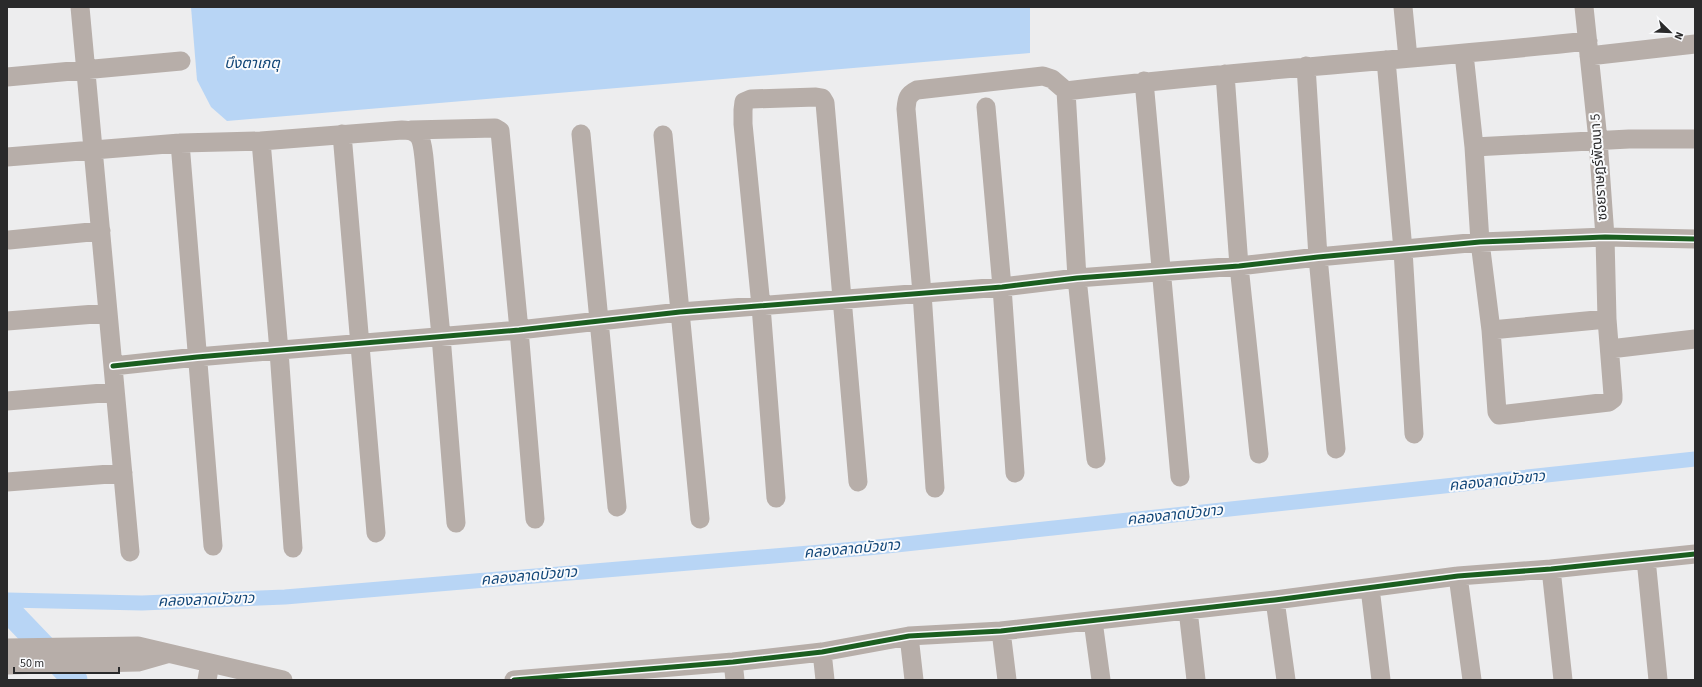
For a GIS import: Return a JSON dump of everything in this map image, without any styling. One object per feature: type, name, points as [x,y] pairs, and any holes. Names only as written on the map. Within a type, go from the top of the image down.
[{"type":"street","points":[[80,7],[130,552]]},
{"type":"street","points":[[1404,7],[1408,58]]},
{"type":"street","name":"ซอยราษฎร์พัฒนา 5","points":[[1491,330],[1498,414],[1609,402],[1613,399],[1607,319],[1598,140],[1584,7]]},
{"type":"street","points":[[1066,91],[1144,81],[1408,58],[1464,54],[1695,44]]},
{"type":"street","points":[[1464,54],[1474,147],[1480,242],[1491,330],[1607,319]]},
{"type":"street","points":[[1386,60],[1403,250],[1414,434]]},
{"type":"street","points":[[7,77],[181,61]]},
{"type":"street","points":[[1306,66],[1318,257],[1336,449]]},
{"type":"street","points":[[1225,74],[1239,266],[1259,454]]},
{"type":"street","points":[[935,488],[922,293],[906,109],[907,98],[910,94],[917,90],[1043,76],[1052,79],[1066,91],[1077,278],[1096,459]]},
{"type":"street","points":[[1144,81],[1180,477]]},
{"type":"street","points":[[776,498],[761,306],[743,124],[744,102],[751,99],[816,97],[822,98],[825,103],[858,482]]},
{"type":"street","points":[[986,107],[1002,287],[1015,473]]},
{"type":"street","points":[[7,157],[180,143],[261,141],[411,130],[495,128],[500,131],[520,330],[535,519]]},
{"type":"street","points":[[411,130],[418,135],[422,141],[441,336],[456,523]]},
{"type":"street","points":[[342,134],[376,533]]},
{"type":"street","points":[[581,134],[616,507]]},
{"type":"street","points":[[664,135],[700,519]]},
{"type":"street","points":[[1474,147],[1598,140],[1695,139]]},
{"type":"street","points":[[261,141],[279,351],[293,548]]},
{"type":"street","points":[[180,143],[213,546]]},
{"type":"street","points":[[9,240],[100,231]]},
{"type":"street","points":[[112,366],[197,356],[279,351],[520,330],[680,312],[1002,287],[1077,278],[1162,273],[1480,242],[1604,237],[1695,239]]},
{"type":"street","points":[[7,321],[108,313]]},
{"type":"street","points":[[1610,349],[1695,339]]},
{"type":"street","points":[[7,401],[115,392]]},
{"type":"street","points":[[7,482],[123,473]]},
{"type":"street","points":[[514,680],[734,671],[822,652],[909,636],[1001,631],[1275,600],[1458,576],[1551,569],[1695,554]]},
{"type":"street","points":[[1646,559],[1658,680]]},
{"type":"street","points":[[1551,569],[1563,680]]},
{"type":"street","points":[[1458,576],[1472,680]]},
{"type":"street","points":[[1370,588],[1381,680]]},
{"type":"street","points":[[1275,600],[1286,680]]},
{"type":"street","points":[[1188,610],[1196,680]]},
{"type":"street","points":[[1093,621],[1101,680]]},
{"type":"street","points":[[1001,631],[1007,680]]},
{"type":"street","points":[[909,636],[914,680]]},
{"type":"street","points":[[7,648],[166,654],[209,672],[283,680]]},
{"type":"street","points":[[822,652],[825,680]]},
{"type":"street","points":[[7,665],[138,654]]},
{"type":"water","name":"บึงตาเกตุ","points":[[191,7],[1030,7],[1030,53],[227,121],[211,107],[197,80]]},
{"type":"waterway","name":"คลองลาดบัวขาว","points":[[7,600],[142,603],[285,597],[868,548],[1695,459]]},
{"type":"waterway","points":[[7,609],[75,680]]},
{"type":"cycle path","points":[[113,366],[197,357],[519,330],[680,312],[1002,287],[1077,278],[1239,266],[1480,242],[1605,237],[1695,239]]},
{"type":"cycle path","points":[[514,680],[733,662],[822,652],[909,636],[1001,631],[1275,600],[1458,576],[1551,569],[1695,554]]}]
